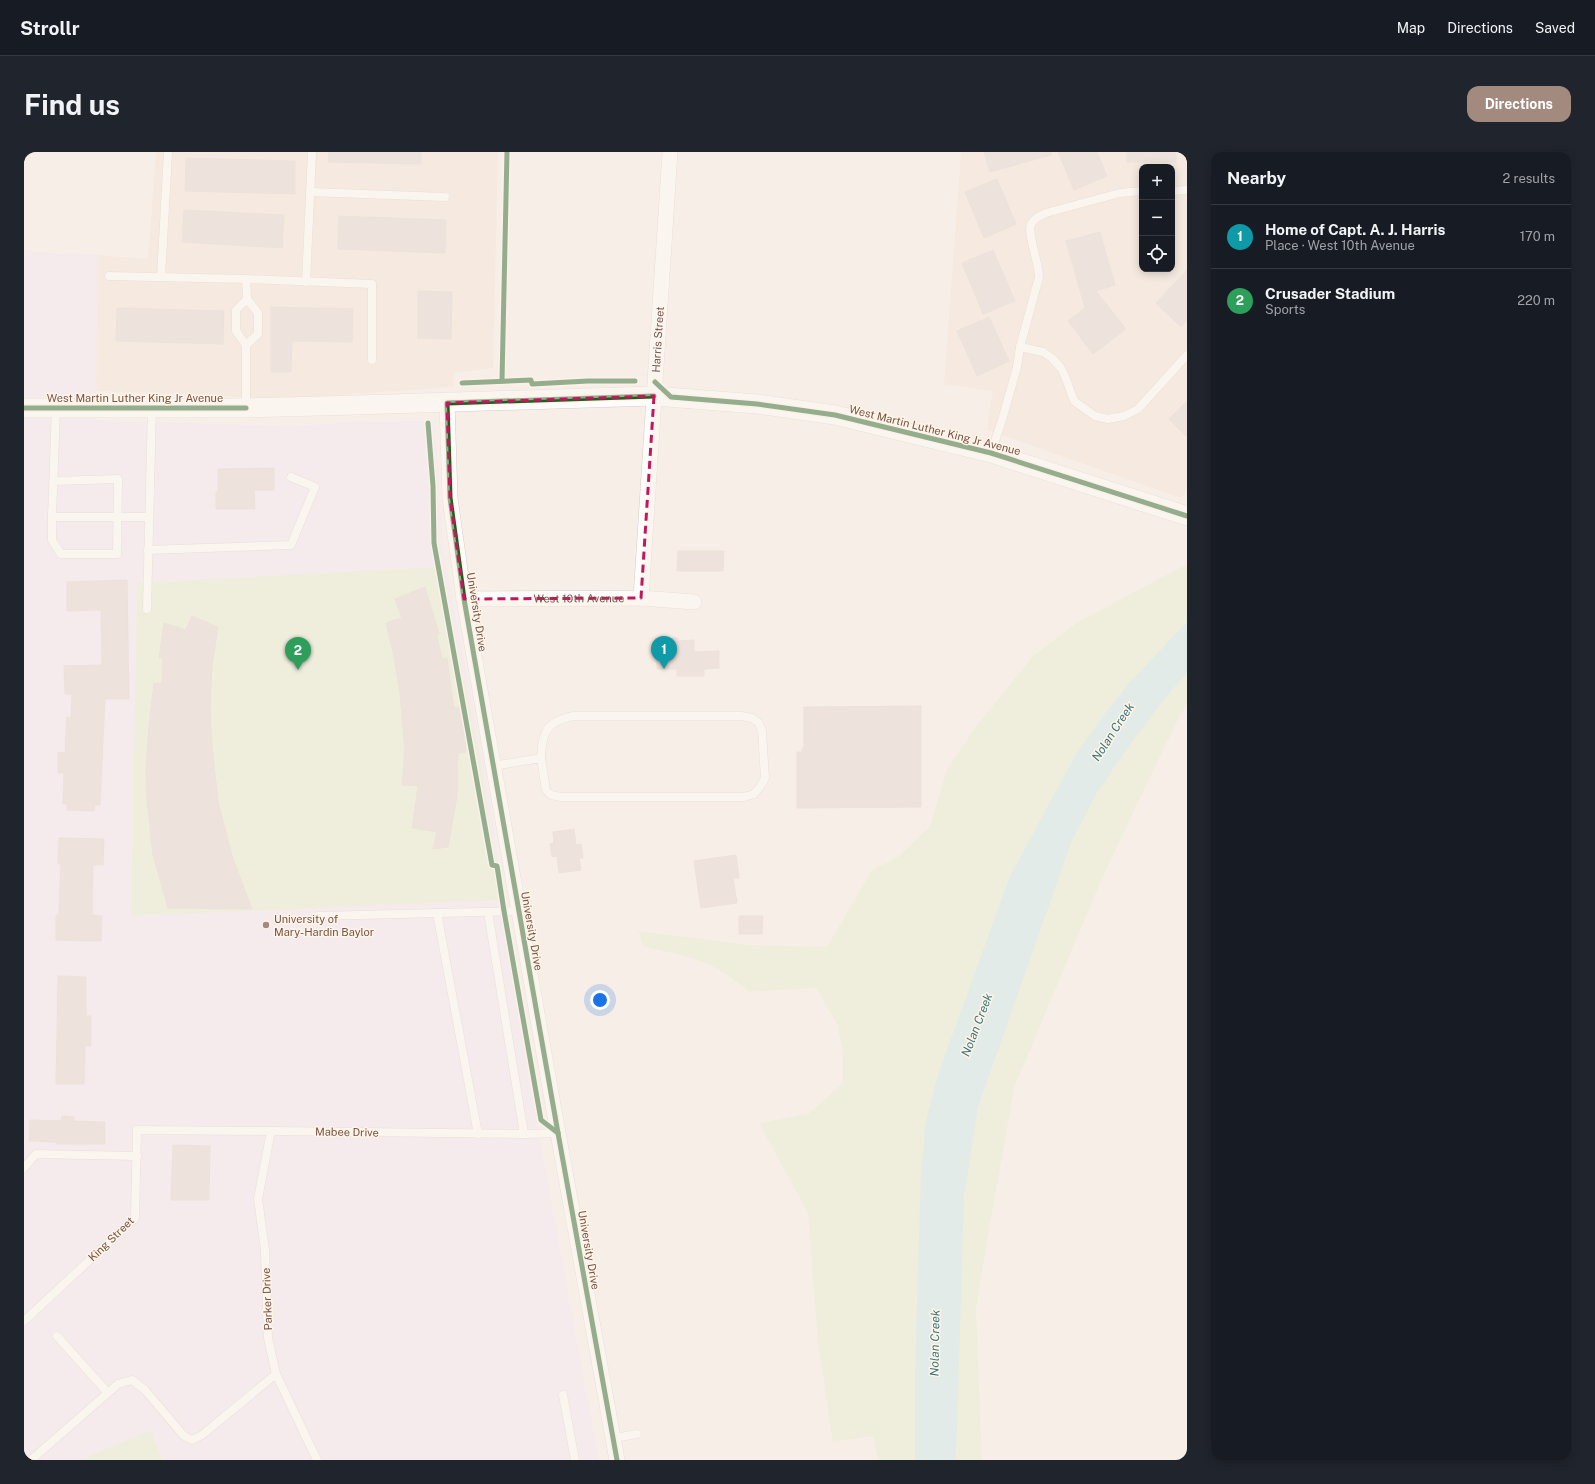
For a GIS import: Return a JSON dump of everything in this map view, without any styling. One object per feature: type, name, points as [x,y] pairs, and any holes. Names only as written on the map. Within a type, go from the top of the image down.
[{"type":"street","name":"Harris Street","points":[[640,598],[670,152]]},
{"type":"street","name":"West Martin Luther King Jr Avenue","points":[[24,408],[246,408],[654,396],[757,404],[835,415],[991,453],[1181,514]]},
{"type":"street","name":"University Drive","points":[[447,403],[450,498],[464,599],[518,911],[618,1460]]},
{"type":"street","name":"West 10th Avenue","points":[[464,599],[640,598],[694,602]]},
{"type":"lane","points":[[160,277],[168,152]]},
{"type":"lane","points":[[306,282],[312,152]]},
{"type":"lane","points":[[1175,190],[1187,190]]},
{"type":"lane","points":[[991,453],[1015,374],[1020,347],[1039,276],[1039,267],[1030,234],[1032,224],[1036,218],[1046,213],[1120,193],[1139,191]]},
{"type":"lane","points":[[310,192],[445,197]]},
{"type":"lane","points":[[109,276],[372,284],[372,360]]},
{"type":"lane","points":[[246,279],[247,299],[258,313],[258,334],[246,345]]},
{"type":"lane","points":[[246,408],[246,345],[236,331],[236,310],[247,299]]},
{"type":"lane","points":[[1020,347],[1043,352],[1052,358],[1061,368],[1074,401],[1095,416],[1108,419],[1124,416],[1138,409],[1187,355]]},
{"type":"lane","points":[[54,481],[118,479],[116,554],[62,554],[52,540],[56,408]]},
{"type":"lane","points":[[147,609],[152,408]]},
{"type":"lane","points":[[148,550],[291,545],[315,487],[291,477]]},
{"type":"lane","points":[[52,517],[149,517]]},
{"type":"lane","points":[[573,716],[741,716],[752,718],[759,723],[762,731],[765,778],[754,794],[744,797],[561,797],[551,795],[546,790],[541,758],[542,739],[549,727],[558,719],[573,716]]},
{"type":"lane","points":[[493,766],[541,758]]},
{"type":"lane","points":[[318,916],[518,911]]},
{"type":"lane","points":[[488,912],[524,1134]]},
{"type":"lane","points":[[437,913],[478,1134]]},
{"type":"lane","name":"Mabee Drive","points":[[137,1130],[478,1134],[558,1133]]},
{"type":"lane","name":"King Street","points":[[24,1321],[135,1218],[137,1130]]},
{"type":"lane","name":"Parker Drive","points":[[271,1131],[258,1199],[265,1250],[268,1338],[276,1374],[316,1460]]},
{"type":"lane","points":[[24,1168],[36,1154],[136,1156]]},
{"type":"lane","points":[[57,1336],[108,1393]]},
{"type":"lane","points":[[31,1460],[118,1384],[132,1380],[145,1390],[184,1436],[192,1440],[202,1435],[276,1374]]},
{"type":"lane","points":[[563,1395],[576,1460]]},
{"type":"lane","points":[[614,1438],[637,1434]]},
{"type":"highlighted area","points":[[654,396],[641,598],[464,599],[450,498],[447,403]]},
{"type":"shaded area","points":[[156,152],[498,152],[493,368],[454,373],[453,387],[283,399],[96,391],[97,255],[148,259]]},
{"type":"shaded area","points":[[961,152],[1187,152],[1187,490],[1181,498],[987,430],[993,391],[944,384]]},
{"type":"shaded area","name":"University of Mary-Hardin Baylor","points":[[24,251],[97,255],[96,420],[291,426],[373,421],[435,420],[443,548],[484,760],[531,1090],[599,1460],[24,1460]]},
{"type":"green space","points":[[1187,564],[1187,707],[1181,713],[1103,876],[1014,1088],[976,1307],[982,1460],[878,1460],[873,1436],[833,1442],[818,1344],[808,1213],[759,1123],[808,1114],[843,1083],[843,1054],[837,1024],[816,988],[749,992],[730,977],[708,964],[687,957],[644,947],[638,931],[749,945],[827,947],[872,870],[899,856],[930,826],[947,769],[977,725],[1033,656],[1076,623]]},
{"type":"green space","points":[[440,567],[480,757],[500,900],[131,916],[137,583]]},
{"type":"green space","points":[[150,1430],[163,1460],[81,1460]]},
{"type":"water","name":"Nolan Creek","points":[[1187,622],[1187,673],[1165,698],[1123,754],[1095,796],[1071,843],[978,1107],[964,1197],[956,1460],[915,1460],[915,1368],[921,1173],[925,1126],[936,1080],[1010,876],[1075,756],[1103,716],[1129,683]]},
{"type":"building","points":[[329,152],[421,152],[421,164],[328,162]]},
{"type":"building","points":[[984,152],[1051,152],[1051,155],[990,172]]},
{"type":"building","points":[[1058,152],[1097,152],[1107,176],[1074,190]]},
{"type":"building","points":[[1127,152],[1176,152],[1176,162],[1127,162]]},
{"type":"building","points":[[186,158],[295,161],[295,194],[185,191]]},
{"type":"building","points":[[997,179],[1016,224],[984,238],[965,192]]},
{"type":"building","points":[[184,210],[284,215],[282,248],[182,242]]},
{"type":"building","points":[[339,216],[446,220],[445,253],[338,249]]},
{"type":"building","points":[[1100,232],[1115,285],[1096,291],[1126,329],[1093,354],[1068,321],[1085,308],[1066,241]]},
{"type":"building","points":[[993,250],[1015,301],[983,314],[962,263]]},
{"type":"building","points":[[1187,270],[1187,320],[1181,327],[1156,303]]},
{"type":"building","points":[[418,291],[452,292],[451,339],[418,338]]},
{"type":"building","points":[[271,307],[353,309],[352,342],[292,341],[291,372],[271,372]]},
{"type":"building","points":[[117,308],[224,311],[223,344],[116,341]]},
{"type":"building","points":[[989,317],[1009,361],[977,376],[957,331]]},
{"type":"building","points":[[1187,401],[1187,437],[1169,419]]},
{"type":"building","points":[[274,468],[274,490],[254,490],[255,509],[216,509],[218,469]]},
{"type":"building","points":[[678,551],[724,551],[723,571],[677,571]]},
{"type":"building","points":[[127,580],[129,699],[105,699],[100,805],[95,805],[94,811],[67,810],[67,804],[63,804],[64,773],[58,773],[58,752],[65,753],[67,717],[71,718],[72,694],[65,694],[64,666],[102,665],[101,610],[67,611],[67,582]]},
{"type":"building","points":[[425,587],[439,634],[437,636],[442,659],[447,658],[454,708],[462,706],[466,734],[466,752],[458,753],[457,796],[448,847],[433,849],[437,832],[412,828],[418,786],[402,785],[405,749],[400,694],[394,657],[386,623],[402,618],[395,599]]},
{"type":"building","points":[[192,616],[218,627],[212,666],[210,708],[212,746],[218,801],[232,856],[252,909],[168,908],[153,855],[147,800],[146,769],[154,683],[162,683],[163,658],[159,658],[164,623],[186,630]]},
{"type":"building","points":[[656,638],[678,638],[678,641],[694,640],[694,652],[719,651],[719,668],[704,669],[704,676],[677,676],[677,669],[657,669]]},
{"type":"building","points":[[921,706],[921,807],[797,808],[797,752],[802,752],[802,748],[804,748],[804,707]]},
{"type":"building","points":[[574,829],[576,845],[581,844],[583,858],[579,858],[581,870],[559,873],[557,856],[552,857],[550,844],[554,843],[553,832]]},
{"type":"building","points":[[59,838],[104,839],[103,865],[93,865],[92,915],[102,916],[101,941],[56,940],[56,915],[59,915],[61,864],[58,864]]},
{"type":"building","points":[[736,855],[739,878],[733,878],[737,903],[701,908],[694,861]]},
{"type":"building","points":[[739,916],[763,916],[762,934],[739,934]]},
{"type":"building","points":[[58,976],[86,977],[86,1016],[91,1016],[91,1046],[85,1046],[84,1084],[56,1084]]},
{"type":"building","points":[[62,1116],[74,1117],[74,1121],[105,1122],[105,1144],[57,1144],[57,1142],[29,1141],[30,1120],[61,1121]]},
{"type":"building","points":[[173,1145],[210,1146],[209,1200],[171,1200]]},
{"type":"cycle path","points":[[502,381],[507,152]]},
{"type":"cycle path","points":[[462,383],[531,380],[532,384],[588,381],[635,381]]},
{"type":"cycle path","points":[[655,382],[671,397],[757,404],[835,415],[991,453],[1187,516]]},
{"type":"cycle path","points":[[617,1460],[464,599],[450,498],[447,403],[654,396]]},
{"type":"cycle path","points":[[24,408],[246,408]]},
{"type":"cycle path","points":[[428,423],[433,486],[434,543],[492,865],[497,866],[541,1120],[558,1133]]},
{"type":"place","name":"Home of Capt. A. J. Harris","points":[[664,669]]},
{"type":"place","name":"Crusader Stadium","points":[[298,670]]},
{"type":"place","name":"University of Mary-Hardin Baylor","points":[[266,925]]}]
